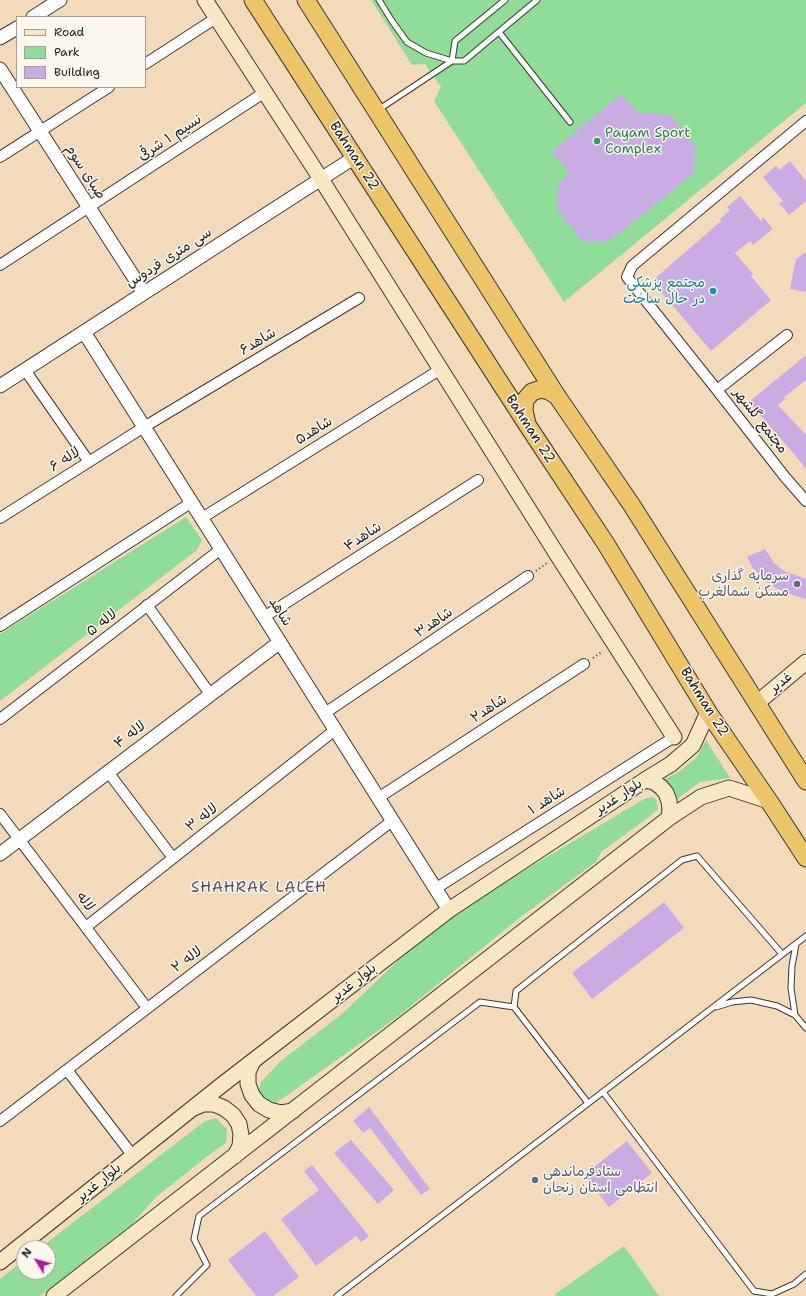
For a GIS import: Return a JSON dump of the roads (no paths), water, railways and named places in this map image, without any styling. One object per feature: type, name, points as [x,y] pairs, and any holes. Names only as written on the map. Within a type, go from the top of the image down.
[{"type":"highway","name":"Bahman 22","points":[[252,0],[606,544],[708,712],[806,858]]},
{"type":"highway","points":[[309,2],[557,396],[631,504],[806,781]]},
{"type":"highway","points":[[528,426],[524,410],[525,400],[532,392],[541,390],[549,391],[557,396]]},
{"type":"main road","points":[[205,0],[321,179],[558,556],[674,737]]},
{"type":"main road","name":"غدیر","points":[[757,703],[806,662]]},
{"type":"main road","name":"بلوار غدیر","points":[[0,1262],[192,1108],[448,910],[671,764],[693,745],[708,712]]},
{"type":"main road","points":[[645,780],[654,782],[666,793],[670,801],[669,818]]},
{"type":"main road","points":[[60,1294],[292,1111],[669,818],[701,797],[729,788],[769,801]]},
{"type":"main road","points":[[253,1061],[248,1072],[248,1084],[252,1095],[260,1104],[269,1110],[281,1113],[292,1111]]},
{"type":"main road","points":[[192,1108],[203,1104],[214,1104],[224,1108],[233,1115],[239,1124],[241,1135],[240,1146],[235,1156]]},
{"type":"street","points":[[35,16],[60,0]]},
{"type":"street","points":[[146,63],[216,18]]},
{"type":"street","points":[[0,38],[16,29]]},
{"type":"street","name":"صبای سوم","points":[[0,68],[144,293]]},
{"type":"street","points":[[0,157],[107,88]]},
{"type":"street","name":"نسیم ۱ شرقی","points":[[0,265],[265,92]]},
{"type":"street","points":[[718,390],[627,278],[632,266],[806,121]]},
{"type":"street","name":"سی متری فردوس","points":[[0,386],[355,157]]},
{"type":"street","name":"شاهد۶","points":[[144,427],[358,298]]},
{"type":"street","name":"شاهد","points":[[84,332],[448,910]]},
{"type":"street","name":"مجتمع گلشهر","points":[[787,335],[718,390],[785,477],[806,501]]},
{"type":"street","name":"شاهد۵","points":[[202,518],[441,368]]},
{"type":"street","points":[[25,370],[89,462]]},
{"type":"street","name":"لاله ۶","points":[[0,518],[144,427]]},
{"type":"street","name":"شاهد۴","points":[[264,617],[478,480]]},
{"type":"street","points":[[0,626],[192,502]]},
{"type":"street","name":"لاله ۵","points":[[0,719],[221,549]]},
{"type":"street","name":"شاهد۳","points":[[324,713],[528,576]]},
{"type":"street","points":[[147,605],[210,694]]},
{"type":"street","name":"لاله ۴","points":[[0,854],[280,642]]},
{"type":"street","name":"شاهد۲","points":[[378,798],[584,664]]},
{"type":"street","name":"لاله ۳","points":[[86,927],[335,730]]},
{"type":"street","name":"شاهد ۱","points":[[435,889],[674,737]]},
{"type":"street","points":[[108,772],[173,858]]},
{"type":"street","name":"لاله","points":[[0,814],[147,1008]]},
{"type":"street","name":"لاله ۲","points":[[0,1121],[392,821]]},
{"type":"street","points":[[67,1070],[133,1156]]},
{"type":"lane","points":[[379,0],[392,22],[407,42],[426,52],[452,61],[464,61],[537,0]]},
{"type":"lane","points":[[452,61],[454,40],[504,0]]},
{"type":"lane","points":[[499,32],[570,122]]},
{"type":"lane","points":[[377,111],[452,61]]},
{"type":"lane","points":[[514,1007],[516,991],[682,860],[697,856],[782,954]]},
{"type":"lane","points":[[337,1296],[806,936]]},
{"type":"lane","points":[[795,1015],[792,974],[796,944]]},
{"type":"lane","points":[[712,1008],[732,1002],[751,1000],[777,1006],[795,1015],[806,1028]]},
{"type":"lane","points":[[176,1296],[207,1265],[194,1239],[199,1216],[480,1002],[514,1007],[588,1103]]},
{"type":"lane","points":[[604,1092],[754,1291],[772,1295],[794,1284],[806,1274]]},
{"type":"place","name":"Payam Sport Complex","points":[[597,141]]},
{"type":"place","name":"مجتمع پزشکی در حال ساخت","points":[[713,291]]},
{"type":"place","name":"سرمایه گذاری مسکن شمالغرب","points":[[797,584]]},
{"type":"place","name":"ستادفرماندهی انتظامی استان زنجان","points":[[535,1180]]},
{"type":"district","name":"SHAHRAK LALEH","points":[[259,888]]}]
